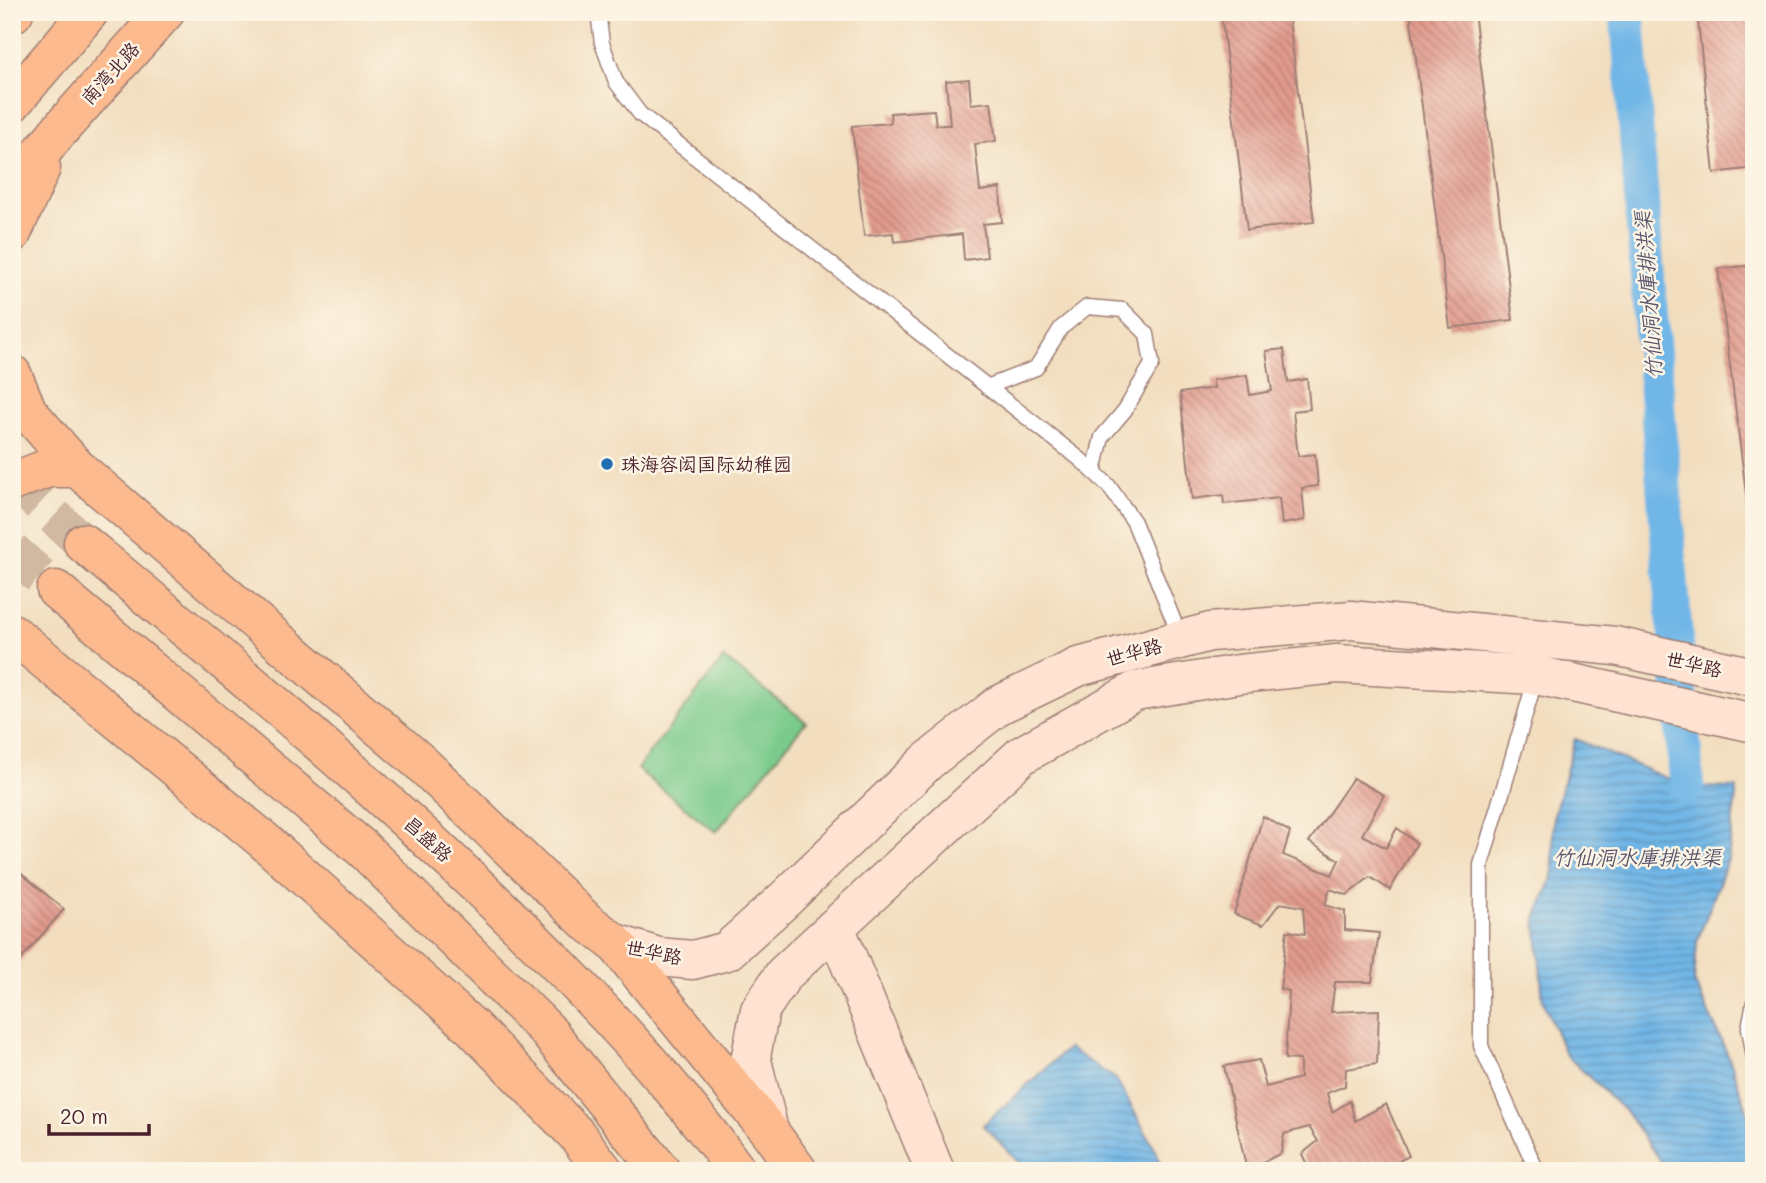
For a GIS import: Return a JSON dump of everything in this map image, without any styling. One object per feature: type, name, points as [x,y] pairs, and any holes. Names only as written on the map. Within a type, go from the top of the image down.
[{"type":"main road","points":[[12,103],[89,12]]},
{"type":"main road","name":"南湾北路","points":[[56,134],[164,12]]},
{"type":"main road","points":[[12,189],[56,134]]},
{"type":"main road","points":[[12,233],[56,134]]},
{"type":"main road","points":[[12,374],[28,412],[77,468],[421,763],[586,921],[615,943],[769,1131],[798,1171]]},
{"type":"main road","points":[[12,482],[48,468],[77,468]]},
{"type":"main road","name":"昌盛路","points":[[83,543],[261,692],[448,856],[580,986],[703,1123],[737,1171]]},
{"type":"main road","points":[[56,590],[363,849],[547,1029],[661,1171]]},
{"type":"main road","points":[[12,633],[262,839],[472,1027],[576,1134],[604,1171]]},
{"type":"street","name":"世华路","points":[[615,943],[658,957],[693,960],[727,951],[785,900],[928,761],[999,705],[1078,667],[1210,632],[1351,620],[1615,646],[1751,677]]},
{"type":"street","name":"世华路","points":[[769,1131],[751,1056],[760,1010],[784,974],[1022,755],[1135,691],[1239,674],[1337,663],[1536,675],[1745,721]]},
{"type":"street","points":[[835,927],[934,1171]]},
{"type":"lane","points":[[598,12],[602,43],[616,82],[640,114],[988,387],[1108,485],[1134,522],[1182,640]]},
{"type":"lane","points":[[988,387],[1036,368],[1061,328],[1087,307],[1123,310],[1147,334],[1152,365],[1125,410],[1102,437],[1094,472]]},
{"type":"lane","points":[[1536,675],[1481,865],[1481,1045],[1537,1171]]},
{"type":"lane","points":[[1754,1002],[1749,1028],[1754,1058]]},
{"type":"green space","points":[[724,658],[806,722],[716,832],[637,769]]},
{"type":"water","name":"竹仙洞水庫排洪渠","points":[[1575,739],[1687,787],[1737,788],[1728,859],[1697,942],[1694,981],[1730,1060],[1754,1131],[1754,1171],[1667,1171],[1626,1112],[1565,1054],[1543,1001],[1536,918],[1553,877],[1553,818]]},
{"type":"water","points":[[1068,1048],[1116,1079],[1157,1153],[1161,1171],[1027,1171],[983,1125]]},
{"type":"building","points":[[1221,12],[1288,12],[1314,222],[1247,230]]},
{"type":"building","points":[[1410,12],[1474,12],[1513,320],[1450,328]]},
{"type":"building","points":[[1697,12],[1754,12],[1754,168],[1714,173]]},
{"type":"building","points":[[969,79],[971,104],[991,102],[996,141],[975,144],[980,191],[1000,188],[1002,222],[983,224],[987,257],[964,260],[962,234],[894,242],[893,233],[864,236],[852,126],[891,123],[890,113],[934,110],[936,125],[950,125],[946,81]]},
{"type":"building","points":[[1754,265],[1754,541],[1752,541],[1718,269]]},
{"type":"building","points":[[1284,349],[1288,382],[1307,379],[1310,409],[1293,411],[1298,456],[1315,454],[1318,486],[1302,488],[1305,520],[1282,524],[1279,498],[1224,504],[1223,495],[1192,499],[1180,393],[1214,388],[1213,380],[1247,375],[1250,395],[1272,391],[1266,351]]},
{"type":"building","points":[[1353,778],[1384,795],[1362,835],[1386,848],[1397,828],[1417,843],[1390,890],[1370,877],[1347,895],[1330,889],[1325,905],[1345,911],[1345,930],[1379,933],[1372,982],[1335,982],[1331,1012],[1379,1010],[1377,1064],[1346,1069],[1345,1086],[1327,1093],[1332,1112],[1350,1101],[1355,1121],[1386,1104],[1409,1156],[1378,1171],[1369,1171],[1366,1166],[1358,1171],[1310,1171],[1302,1154],[1318,1141],[1309,1127],[1284,1134],[1281,1153],[1247,1171],[1224,1066],[1259,1060],[1266,1087],[1300,1078],[1300,1060],[1285,1059],[1289,991],[1280,989],[1287,931],[1305,934],[1303,907],[1280,903],[1263,925],[1234,914],[1263,816],[1290,832],[1283,855],[1332,875],[1339,860],[1309,842]]},
{"type":"building","points":[[12,866],[64,909],[12,970]]},
{"type":"waterway","name":"竹仙洞水庫排洪渠","points":[[1627,12],[1687,787]]},
{"type":"tunnel","points":[[12,478],[83,543]]},
{"type":"tunnel","points":[[12,551],[56,590]]},
{"type":"place","name":"珠海容闳国际幼稚园","points":[[607,464]]}]
